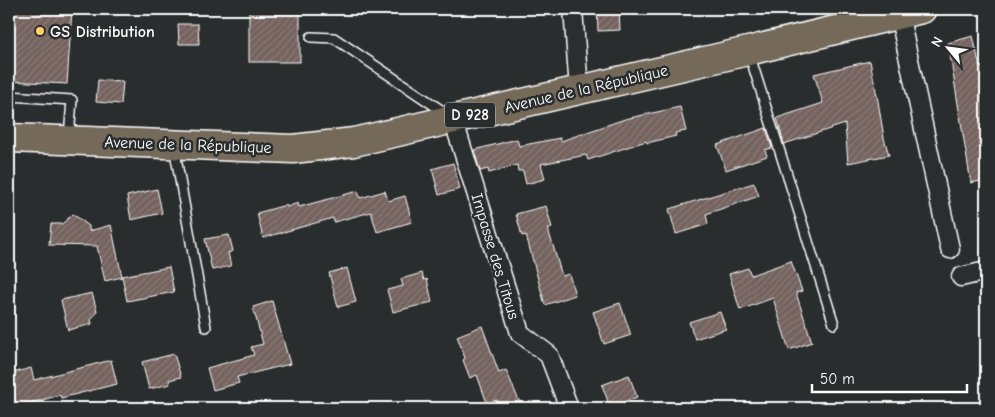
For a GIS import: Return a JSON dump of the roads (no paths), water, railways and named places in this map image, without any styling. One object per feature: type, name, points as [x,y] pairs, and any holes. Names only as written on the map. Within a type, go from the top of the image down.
[{"type":"main road","name":"Avenue de la République","points":[[9,138],[293,149],[354,142],[748,51],[910,11]]},
{"type":"street","points":[[573,9],[579,90]]},
{"type":"street","points":[[910,11],[950,250]]},
{"type":"street","name":"Impasse des Titous","points":[[453,119],[520,333],[549,355],[569,408]]},
{"type":"street","points":[[961,276],[986,271]]},
{"type":"lane","points":[[311,37],[334,38],[453,119]]},
{"type":"lane","points":[[748,51],[834,324]]},
{"type":"lane","points":[[9,96],[72,100],[69,140]]},
{"type":"lane","points":[[173,144],[206,327]]},
{"type":"place","name":"GS Distribution","points":[[40,31]]}]
